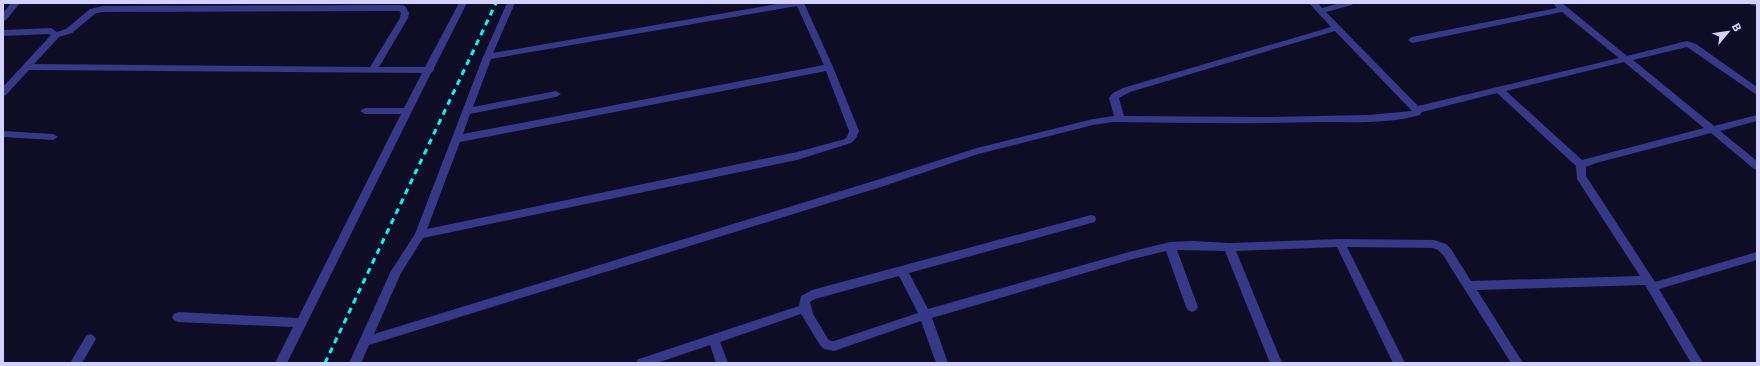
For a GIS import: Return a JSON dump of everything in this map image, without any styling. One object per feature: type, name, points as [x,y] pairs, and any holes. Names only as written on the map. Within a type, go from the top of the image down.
[{"type":"street","points":[[3,18],[16,3]]},
{"type":"street","points":[[281,363],[407,111],[430,70],[463,3]]},
{"type":"street","points":[[355,363],[396,271],[420,235],[487,57],[511,3]]},
{"type":"street","points":[[420,235],[797,156],[842,143],[852,138],[854,131],[828,67],[799,3],[487,57]]},
{"type":"street","points":[[1313,3],[1410,105],[1418,110]]},
{"type":"street","points":[[1321,11],[1349,3]]},
{"type":"street","points":[[1412,40],[1560,6],[1757,166]]},
{"type":"street","points":[[3,93],[56,35],[69,31],[93,11],[103,9],[402,8],[404,18],[373,69]]},
{"type":"street","points":[[1120,119],[1114,98],[1123,91],[1144,86],[1236,56],[1338,28]]},
{"type":"street","points":[[3,33],[51,31],[56,35]]},
{"type":"street","points":[[364,342],[850,192],[977,151],[1093,122],[1120,119],[1368,118],[1410,115],[1417,113],[1418,110],[1689,44],[1757,92]]},
{"type":"street","points":[[28,67],[430,70]]},
{"type":"street","points":[[456,139],[828,67]]},
{"type":"street","points":[[1499,90],[1581,165],[1581,176],[1650,284],[1697,363]]},
{"type":"street","points":[[467,111],[556,94]]},
{"type":"street","points":[[365,111],[407,111]]},
{"type":"street","points":[[1581,165],[1593,160],[1757,118]]},
{"type":"street","points":[[3,134],[53,137]]},
{"type":"street","points":[[1091,219],[812,295],[805,299],[803,303],[804,309],[824,342],[828,346],[834,346],[925,315],[1129,256],[1170,246],[1193,245],[1229,247],[1340,243],[1434,244],[1442,247],[1447,252],[1517,363]]},
{"type":"street","points":[[1340,243],[1399,363]]},
{"type":"street","points":[[1170,246],[1192,308]]},
{"type":"street","points":[[1229,247],[1276,363]]},
{"type":"street","points":[[1468,286],[1650,284],[1757,256]]},
{"type":"street","points":[[902,271],[925,315],[942,363]]},
{"type":"street","points":[[642,363],[804,309]]},
{"type":"street","points":[[178,317],[301,323]]},
{"type":"street","points":[[76,363],[90,339]]},
{"type":"street","points":[[714,340],[722,363]]},
{"type":"railway","points":[[325,363],[496,3]]}]
